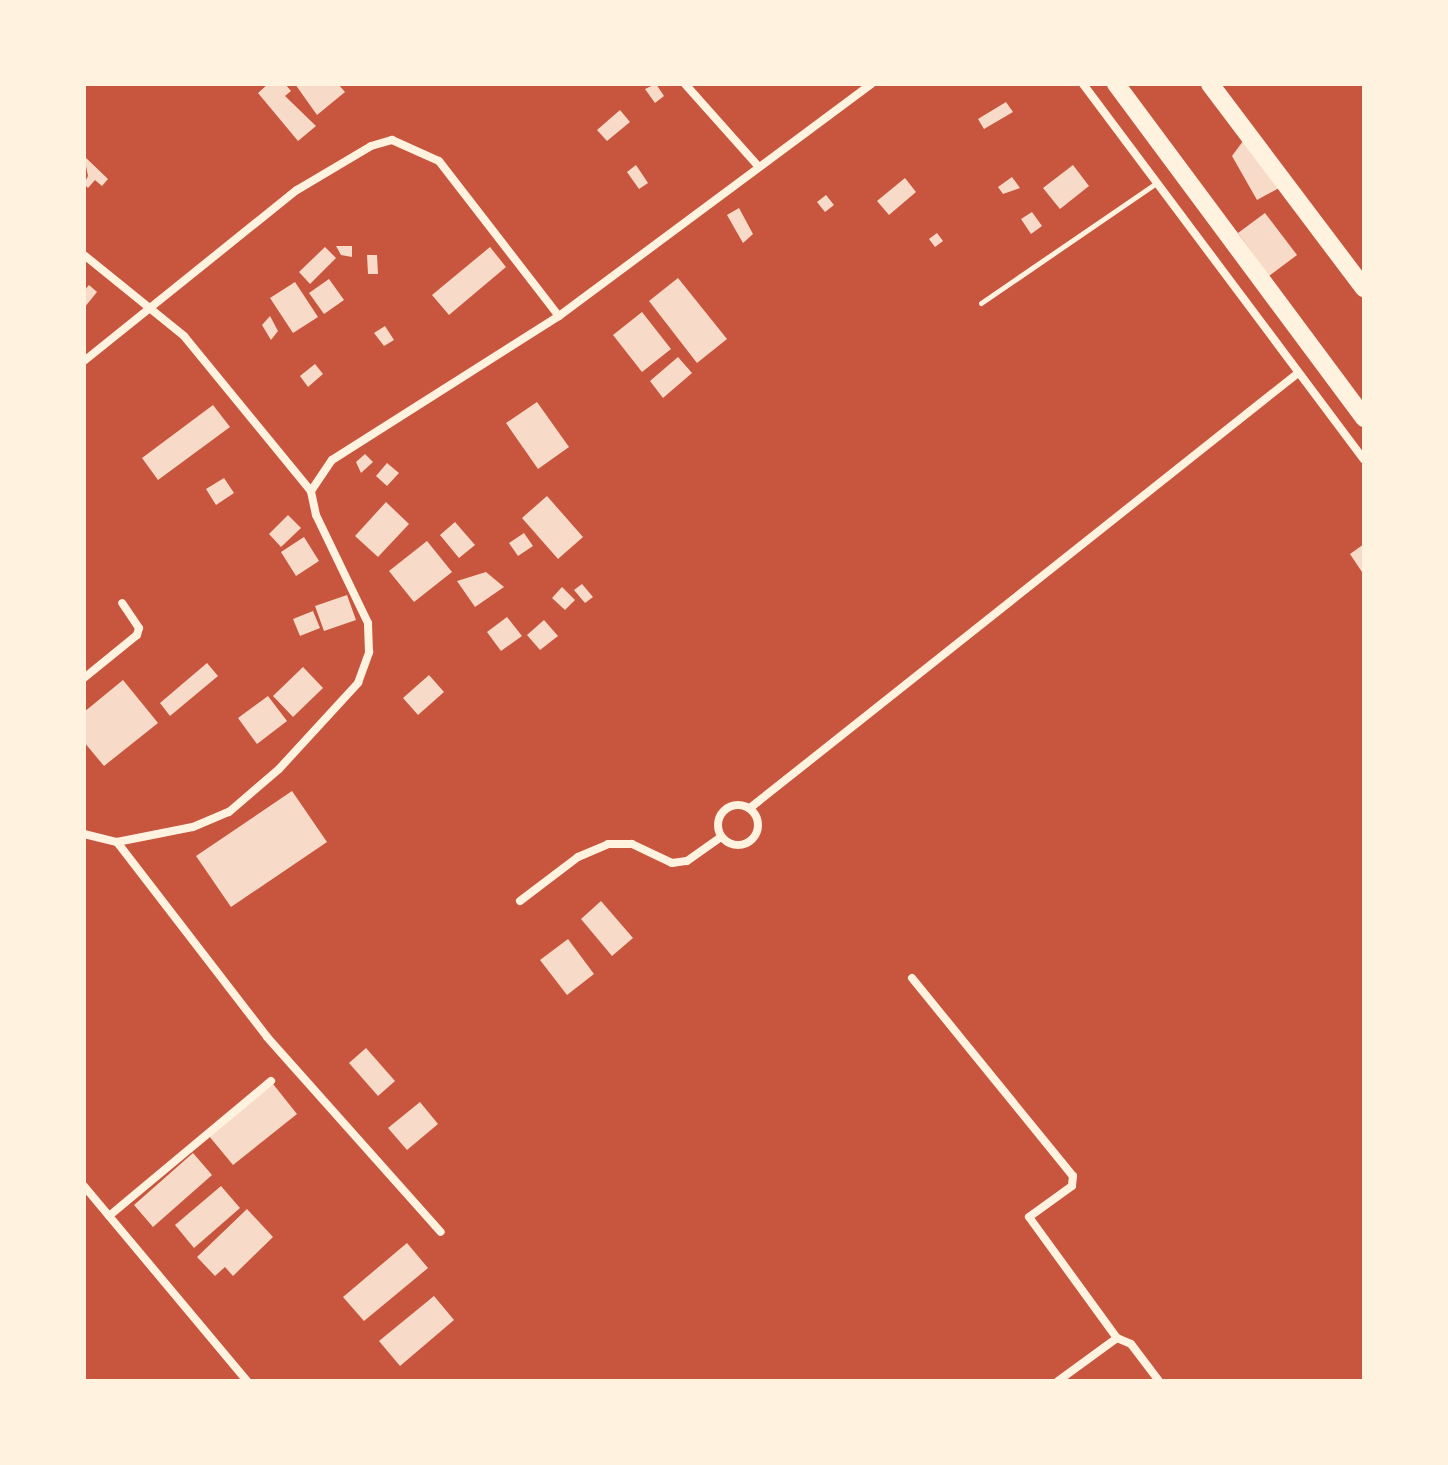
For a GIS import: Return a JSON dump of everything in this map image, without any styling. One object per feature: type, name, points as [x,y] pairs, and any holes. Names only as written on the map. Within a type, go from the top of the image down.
[{"type":"highway","points":[[1116,84],[1364,418]]},
{"type":"highway","points":[[1210,84],[1364,288]]},
{"type":"street","points":[[685,84],[759,167]]},
{"type":"street","points":[[311,491],[332,460],[559,316],[871,84]]},
{"type":"street","points":[[1083,84],[1364,459]]},
{"type":"street","points":[[84,361],[297,190],[371,146],[392,140],[439,161],[559,316]]},
{"type":"street","points":[[84,255],[184,336],[311,491],[322,530],[368,623],[369,652],[358,683],[279,769],[229,812],[193,827],[117,842],[84,834]]},
{"type":"street","points":[[750,808],[1298,373]]},
{"type":"street","points":[[84,678],[137,635],[139,628],[122,603]]},
{"type":"street","points":[[736,804],[750,808],[758,819],[757,834],[747,844],[733,845],[721,837],[718,823],[723,810],[736,804]]},
{"type":"street","points":[[520,901],[578,857],[608,844],[632,844],[672,863],[687,861],[721,837]]},
{"type":"street","points":[[117,842],[267,1037],[441,1232]]},
{"type":"street","points":[[912,978],[1073,1176],[1072,1186],[1029,1217],[1117,1338],[1131,1344],[1159,1381]]},
{"type":"street","points":[[109,1216],[271,1081]]},
{"type":"street","points":[[84,1186],[247,1381]]},
{"type":"street","points":[[1058,1381],[1117,1338]]},
{"type":"lane","points":[[981,303],[1157,183]]},
{"type":"building","points":[[268,84],[285,84],[291,91],[285,96],[316,126],[298,141],[258,93]]},
{"type":"building","points":[[295,84],[338,84],[345,92],[317,115]]},
{"type":"building","points":[[656,84],[664,96],[655,103],[645,89]]},
{"type":"building","points":[[1006,102],[1013,112],[984,129],[978,119]]},
{"type":"building","points":[[620,110],[630,122],[607,141],[597,130]]},
{"type":"building","points":[[1249,133],[1279,188],[1257,200],[1232,156]]},
{"type":"building","points":[[84,156],[108,179],[102,186],[95,180],[88,188],[84,184],[88,176]]},
{"type":"building","points":[[636,165],[648,183],[639,189],[627,172]]},
{"type":"building","points":[[1073,165],[1089,186],[1060,209],[1043,188]]},
{"type":"building","points":[[1012,177],[1020,188],[1003,194],[998,187]]},
{"type":"building","points":[[905,178],[916,192],[889,215],[877,201]]},
{"type":"building","points":[[826,195],[834,205],[825,212],[817,202]]},
{"type":"building","points":[[739,208],[753,234],[743,243],[727,215]]},
{"type":"building","points":[[1032,212],[1042,226],[1031,234],[1021,219]]},
{"type":"building","points":[[1265,213],[1297,255],[1269,276],[1238,233]]},
{"type":"building","points":[[937,233],[943,241],[935,247],[929,239]]},
{"type":"building","points":[[336,246],[352,246],[352,257],[341,255]]},
{"type":"building","points":[[325,247],[336,258],[310,284],[299,272]]},
{"type":"building","points":[[490,247],[506,267],[449,315],[432,295]]},
{"type":"building","points":[[367,255],[377,255],[378,274],[368,274]]},
{"type":"building","points":[[678,278],[727,339],[697,363],[649,301]]},
{"type":"building","points":[[329,279],[344,300],[324,314],[309,293]]},
{"type":"building","points":[[295,282],[318,317],[293,333],[270,298]]},
{"type":"building","points":[[89,285],[97,292],[84,308],[84,291]]},
{"type":"building","points":[[642,312],[671,349],[642,372],[613,335]]},
{"type":"building","points":[[270,316],[278,331],[271,340],[262,325]]},
{"type":"building","points":[[385,326],[394,340],[384,346],[374,333]]},
{"type":"building","points":[[678,357],[692,373],[663,398],[650,381]]},
{"type":"building","points":[[315,364],[323,374],[308,387],[300,376]]},
{"type":"building","points":[[537,402],[569,447],[538,469],[506,423]]},
{"type":"building","points":[[213,405],[230,427],[158,480],[142,458]]},
{"type":"building","points":[[365,454],[373,462],[361,473],[356,462]]},
{"type":"building","points":[[387,463],[399,473],[387,486],[376,476]]},
{"type":"building","points":[[224,478],[234,493],[216,505],[206,489]]},
{"type":"building","points":[[547,496],[583,537],[558,559],[522,518]]},
{"type":"building","points":[[386,502],[409,524],[378,557],[355,536]]},
{"type":"building","points":[[288,515],[301,528],[281,547],[269,534]]},
{"type":"building","points":[[455,522],[475,545],[459,558],[440,535]]},
{"type":"building","points":[[524,533],[533,546],[518,556],[509,543]]},
{"type":"building","points":[[304,537],[319,561],[296,576],[281,552]]},
{"type":"building","points":[[427,541],[452,572],[414,602],[389,571]]},
{"type":"building","points":[[1364,544],[1364,575],[1350,554]]},
{"type":"building","points":[[486,572],[504,587],[475,607],[457,581]]},
{"type":"building","points":[[582,584],[593,597],[585,603],[574,590]]},
{"type":"building","points":[[562,587],[575,600],[565,610],[552,598]]},
{"type":"building","points":[[347,595],[356,620],[324,631],[315,606]]},
{"type":"building","points":[[313,611],[320,628],[300,636],[293,619]]},
{"type":"building","points":[[507,617],[522,636],[501,651],[487,632]]},
{"type":"building","points":[[544,620],[558,636],[540,650],[527,635]]},
{"type":"building","points":[[207,663],[218,676],[170,716],[160,703]]},
{"type":"building","points":[[303,667],[323,688],[293,717],[273,696]]},
{"type":"building","points":[[429,675],[444,692],[418,715],[403,698]]},
{"type":"building","points":[[123,680],[158,723],[104,766],[84,742],[84,712]]},
{"type":"building","points":[[268,696],[287,721],[257,744],[238,718]]},
{"type":"building","points":[[292,791],[327,842],[231,907],[196,856]]},
{"type":"building","points":[[601,901],[633,938],[612,956],[581,919]]},
{"type":"building","points":[[568,939],[594,974],[567,995],[540,960]]},
{"type":"building","points":[[366,1048],[395,1081],[378,1096],[349,1063]]},
{"type":"building","points":[[273,1084],[297,1114],[233,1165],[209,1136]]},
{"type":"building","points":[[420,1102],[438,1124],[407,1150],[388,1128]]},
{"type":"building","points":[[193,1153],[212,1175],[153,1227],[134,1205]]},
{"type":"building","points":[[221,1186],[240,1208],[194,1248],[175,1225]]},
{"type":"building","points":[[247,1209],[273,1237],[233,1276],[225,1267],[215,1276],[197,1257]]},
{"type":"building","points":[[407,1243],[428,1268],[364,1321],[343,1297]]},
{"type":"building","points":[[434,1296],[454,1320],[400,1366],[379,1341]]}]
